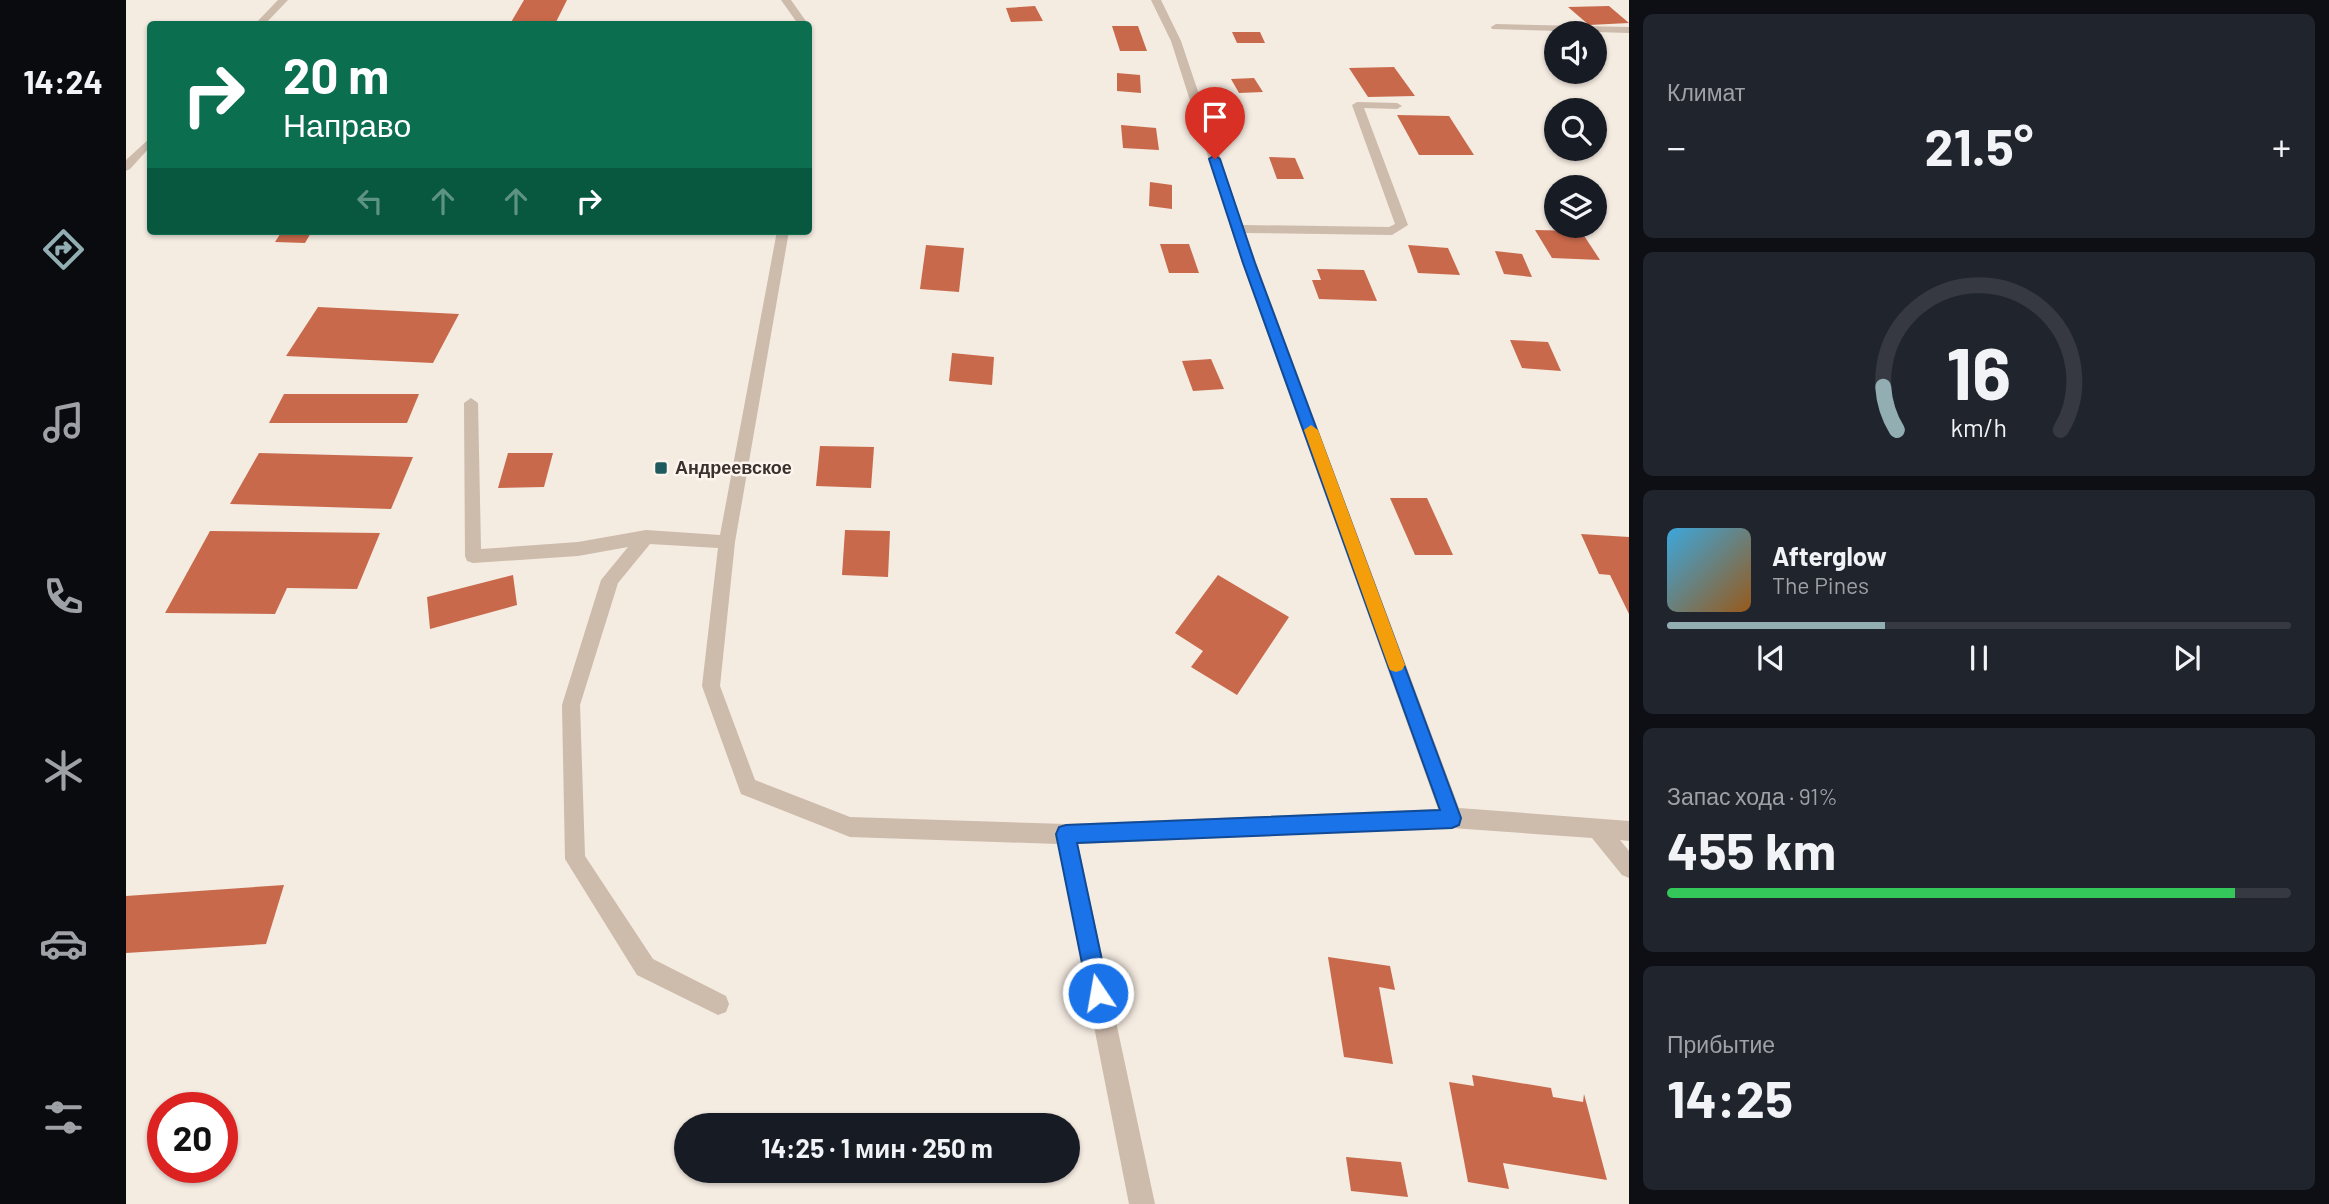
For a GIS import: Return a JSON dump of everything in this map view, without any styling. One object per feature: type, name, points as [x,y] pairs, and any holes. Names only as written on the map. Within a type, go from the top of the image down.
[{"type":"street","points":[[263,21],[283,0]]},
{"type":"street","points":[[786,0],[801,21]]},
{"type":"street","points":[[1156,0],[1176,41],[1238,229],[1452,818]]},
{"type":"street","points":[[1496,27],[1629,30]]},
{"type":"street","points":[[1238,229],[1392,231],[1402,225],[1357,105],[1397,106]]},
{"type":"street","points":[[126,167],[147,144]]},
{"type":"street","points":[[782,235],[727,542],[711,687],[748,787],[850,827],[1066,834],[1452,818],[1523,821],[1629,831]]},
{"type":"street","points":[[471,403],[473,556],[578,549],[646,537],[727,542]]},
{"type":"street","points":[[646,537],[610,580],[571,705],[575,859],[645,967],[718,1004]]},
{"type":"street","points":[[1598,830],[1629,868]]},
{"type":"street","points":[[1066,834],[1142,1204]]},
{"type":"building","points":[[524,0],[567,0],[556,21],[512,21]]},
{"type":"building","points":[[1035,6],[1043,21],[1011,22],[1006,8]]},
{"type":"building","points":[[1609,6],[1629,23],[1584,21],[1568,7]]},
{"type":"building","points":[[1112,26],[1138,26],[1147,51],[1120,51]]},
{"type":"building","points":[[1232,32],[1260,32],[1265,43],[1237,43]]},
{"type":"building","points":[[1394,67],[1415,96],[1368,97],[1349,68]]},
{"type":"building","points":[[1117,73],[1140,75],[1141,93],[1117,91]]},
{"type":"building","points":[[1254,78],[1263,92],[1239,93],[1231,79]]},
{"type":"building","points":[[1397,115],[1449,116],[1474,155],[1419,155]]},
{"type":"building","points":[[1121,125],[1156,128],[1159,150],[1123,148]]},
{"type":"building","points":[[1269,157],[1295,158],[1304,179],[1277,179]]},
{"type":"building","points":[[1150,182],[1172,185],[1172,209],[1149,206]]},
{"type":"building","points":[[1535,230],[1544,230],[1544,238],[1586,238],[1600,260],[1552,258]]},
{"type":"building","points":[[279,235],[310,235],[305,243],[275,242]]},
{"type":"building","points":[[1160,244],[1189,244],[1199,273],[1169,273]]},
{"type":"building","points":[[926,245],[964,248],[959,292],[920,289]]},
{"type":"building","points":[[1408,245],[1448,248],[1460,275],[1418,273]]},
{"type":"building","points":[[1495,251],[1522,254],[1532,277],[1504,274]]},
{"type":"building","points":[[1317,269],[1364,270],[1377,301],[1319,299],[1312,280],[1321,280]]},
{"type":"building","points":[[318,307],[459,314],[433,363],[286,356]]},
{"type":"building","points":[[1510,340],[1548,342],[1561,371],[1522,368]]},
{"type":"building","points":[[952,353],[994,357],[992,385],[949,381]]},
{"type":"building","points":[[1211,359],[1224,389],[1193,391],[1182,361]]},
{"type":"building","points":[[284,394],[419,394],[407,423],[269,423]]},
{"type":"building","points":[[820,446],[874,447],[871,488],[816,486]]},
{"type":"building","points":[[259,453],[413,457],[391,509],[230,504]]},
{"type":"building","points":[[508,453],[553,453],[544,487],[498,488]]},
{"type":"building","points":[[1390,498],[1427,498],[1453,555],[1415,555]]},
{"type":"building","points":[[845,530],[890,531],[888,577],[842,575]]},
{"type":"building","points":[[210,531],[380,533],[357,589],[287,588],[275,614],[165,613]]},
{"type":"building","points":[[1581,534],[1629,537],[1629,614],[1610,575],[1599,574]]},
{"type":"building","points":[[513,575],[517,605],[430,629],[427,597]]},
{"type":"building","points":[[1218,575],[1289,617],[1237,695],[1191,667],[1203,651],[1175,633]]},
{"type":"building","points":[[284,885],[266,944],[126,953],[126,896]]},
{"type":"building","points":[[1328,957],[1390,966],[1395,990],[1379,987],[1393,1064],[1344,1057]]},
{"type":"building","points":[[1472,1075],[1551,1088],[1553,1097],[1583,1102],[1584,1094],[1607,1180],[1503,1163],[1509,1189],[1468,1182],[1449,1082],[1474,1086]]},
{"type":"building","points":[[1346,1157],[1401,1162],[1408,1197],[1351,1191]]},
{"type":"slow traffic","points":[[1311,430],[1396,665]]},
{"type":"place","name":"Андреевское","points":[[661,468]]},
{"type":"route","points":[[1098,993],[1066,834],[1452,818],[1249,263],[1215,159]]}]
